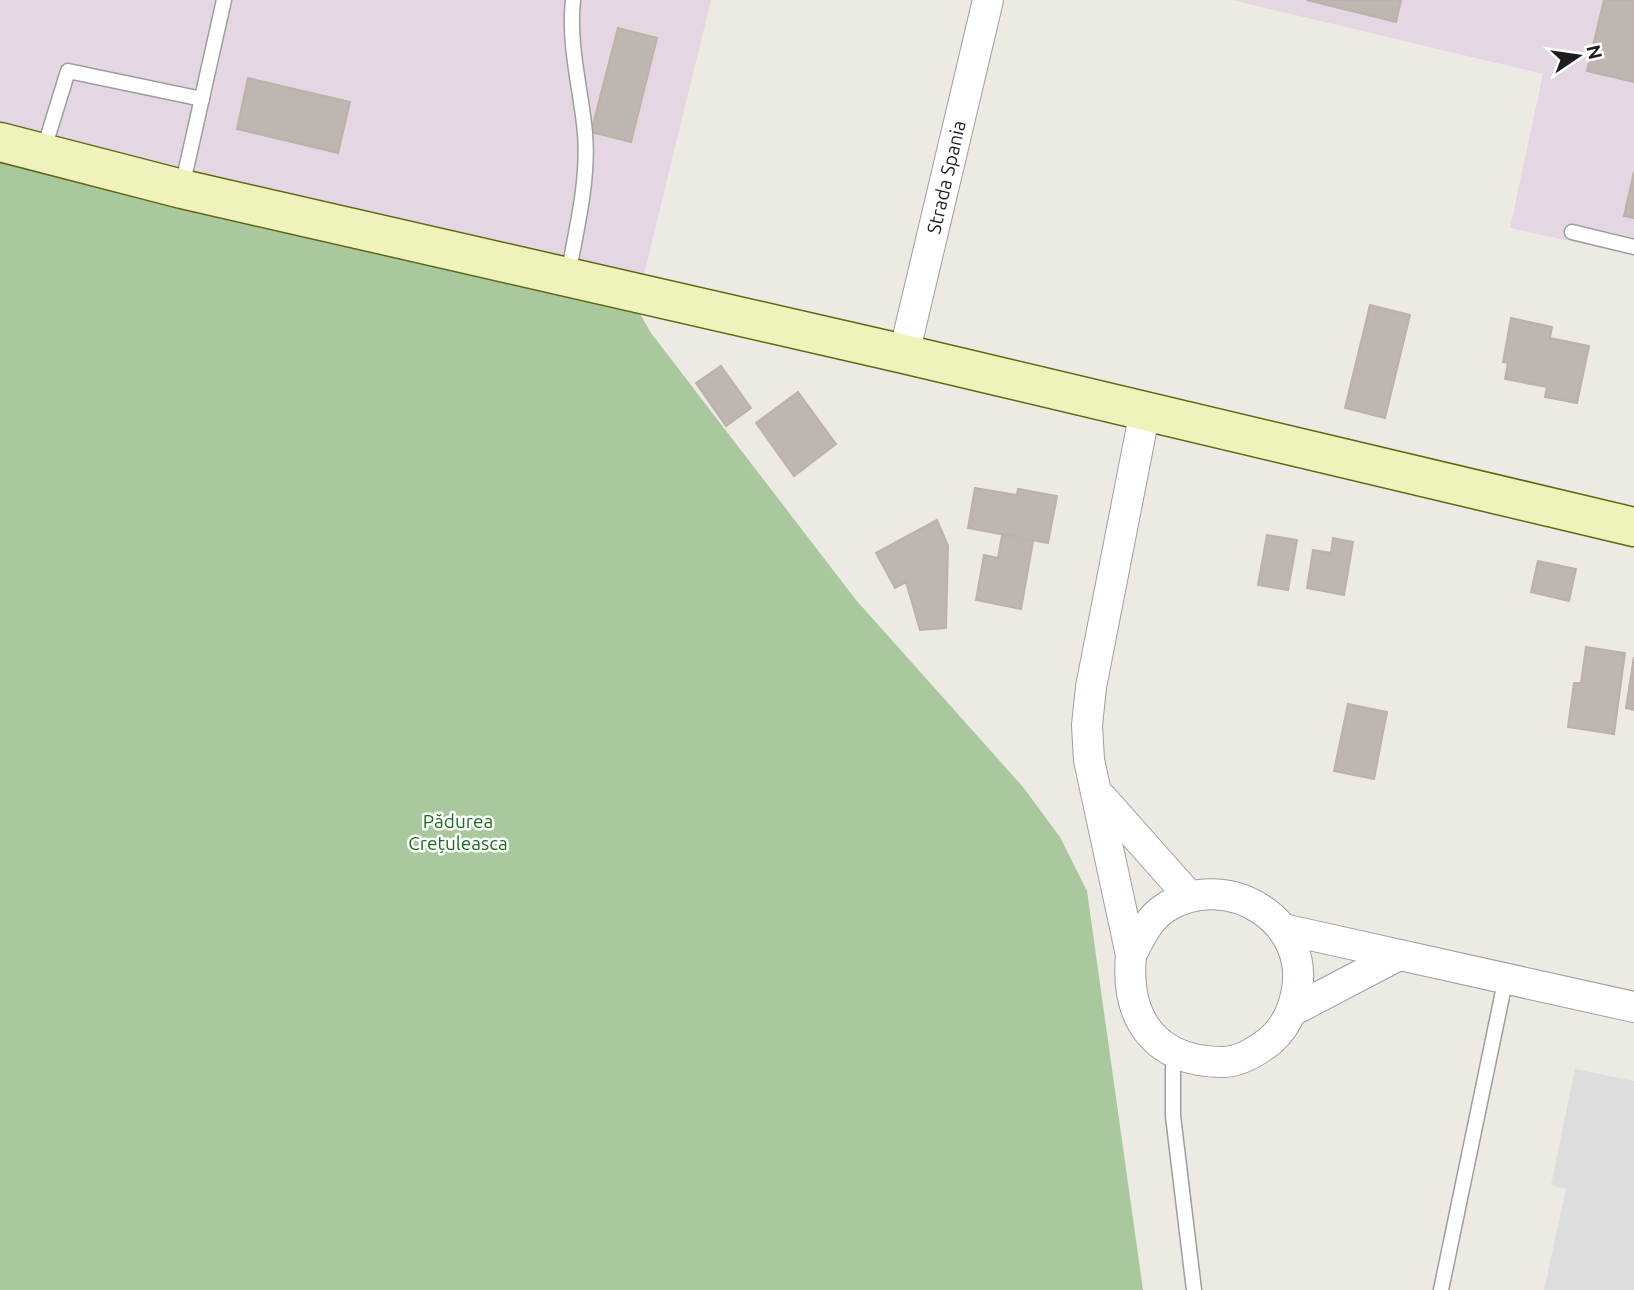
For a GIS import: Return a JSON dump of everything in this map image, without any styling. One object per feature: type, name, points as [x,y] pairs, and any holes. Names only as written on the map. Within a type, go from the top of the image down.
[{"type":"main road","points":[[0,142],[182,189],[904,354],[1634,527]]},
{"type":"street","name":"Strada Spania","points":[[904,354],[988,0]]},
{"type":"street","points":[[1131,955],[1144,929],[1163,909],[1189,896],[1215,893],[1241,898],[1264,910],[1283,929],[1295,955],[1298,983],[1292,1011],[1277,1035],[1255,1053],[1219,1062],[1200,1062],[1173,1053],[1150,1035],[1135,1011],[1129,984],[1131,955],[1089,760],[1087,725],[1091,687],[1145,411]]},
{"type":"street","points":[[1097,792],[1189,896]]},
{"type":"street","points":[[1283,929],[1634,1007]]},
{"type":"street","points":[[1292,1011],[1399,955]]},
{"type":"lane","points":[[182,189],[224,0]]},
{"type":"lane","points":[[568,277],[585,173],[585,135],[572,36],[573,0]]},
{"type":"lane","points":[[42,153],[68,71],[202,99]]},
{"type":"lane","points":[[1572,232],[1634,247]]},
{"type":"lane","points":[[1441,1290],[1506,977]]},
{"type":"lane","points":[[1173,1053],[1172,1116],[1194,1290]]},
{"type":"shaded area","points":[[0,0],[711,0],[636,307],[0,155]]},
{"type":"shaded area","points":[[1232,0],[1634,0],[1634,255],[1510,228],[1543,74]]},
{"type":"shaded area","points":[[1575,1069],[1634,1081],[1634,1290],[1544,1290],[1566,1189],[1551,1185]]},
{"type":"green space","name":"Pădurea Crețuleasca","points":[[0,155],[636,307],[651,333],[856,600],[1023,787],[1060,837],[1087,891],[1143,1290],[0,1290]]},
{"type":"building","points":[[1307,0],[1401,0],[1396,22]]},
{"type":"building","points":[[1604,0],[1634,0],[1634,82],[1587,71]]},
{"type":"building","points":[[618,28],[657,38],[631,142],[591,132]]},
{"type":"building","points":[[248,78],[350,102],[338,153],[237,129]]},
{"type":"building","points":[[1634,172],[1634,218],[1624,216]]},
{"type":"building","points":[[1370,305],[1410,315],[1385,418],[1345,408]]},
{"type":"building","points":[[1511,318],[1552,327],[1550,338],[1589,346],[1577,403],[1545,397],[1547,387],[1505,379],[1508,363],[1503,362]]},
{"type":"building","points":[[721,366],[751,408],[726,426],[696,383]]},
{"type":"building","points":[[798,392],[836,444],[794,476],[756,423]]},
{"type":"building","points":[[975,488],[1017,495],[1018,489],[1057,496],[1048,543],[968,528]]},
{"type":"building","points":[[937,520],[948,546],[946,628],[920,630],[906,582],[895,588],[876,553]]},
{"type":"building","points":[[1267,535],[1297,540],[1288,590],[1258,585]]},
{"type":"building","points":[[1002,536],[1033,542],[1021,609],[976,600],[984,555],[998,558]]},
{"type":"building","points":[[1333,538],[1353,542],[1344,595],[1307,588],[1313,550],[1331,553]]},
{"type":"building","points":[[1538,561],[1576,569],[1569,601],[1531,592]]},
{"type":"building","points":[[1586,647],[1625,653],[1614,734],[1568,727],[1574,683],[1581,683]]},
{"type":"building","points":[[1634,657],[1634,710],[1626,708]]},
{"type":"building","points":[[1348,704],[1387,712],[1374,779],[1334,771]]}]
